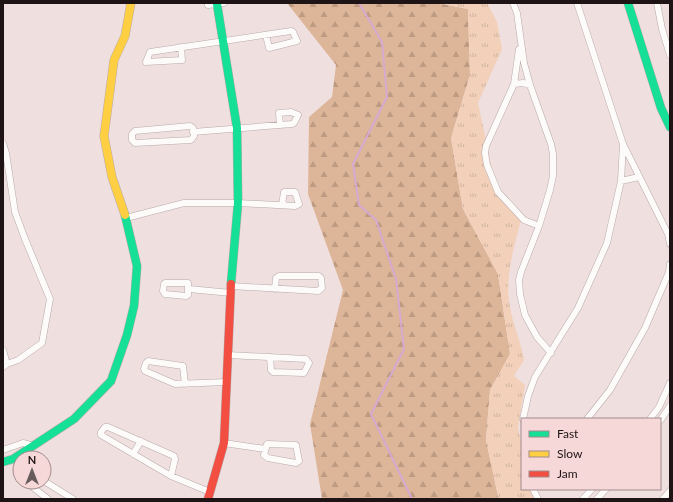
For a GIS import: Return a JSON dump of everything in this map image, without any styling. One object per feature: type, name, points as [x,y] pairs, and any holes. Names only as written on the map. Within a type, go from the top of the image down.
[{"type":"street","points":[[3,462],[13,459],[74,419],[111,381],[127,335],[134,306],[137,266],[126,218],[112,177],[104,136],[114,60],[125,36],[131,3]]},
{"type":"street","points":[[171,476],[175,459],[174,456],[108,427],[105,427],[101,432],[101,435],[133,454],[171,476],[209,496],[224,443],[231,290],[238,203],[237,128],[223,41],[220,4],[208,5],[208,3]]},
{"type":"street","points":[[513,3],[517,13],[520,40],[530,85],[551,144],[553,154],[553,176],[550,190],[539,226],[521,272],[519,280],[520,294],[526,315],[537,337],[551,353]]},
{"type":"street","points":[[577,3],[622,144],[668,234],[670,244]]},
{"type":"street","points":[[628,3],[661,108],[670,127]]},
{"type":"street","points":[[658,3],[662,29],[670,55]]},
{"type":"street","points":[[181,47],[182,60],[146,62],[150,52],[181,47],[266,35],[290,31],[293,32],[297,41],[269,48],[266,35]]},
{"type":"street","points":[[520,40],[514,84],[486,146],[485,153],[487,165],[498,192],[524,220],[539,226]]},
{"type":"street","points":[[514,84],[523,83],[530,85]]},
{"type":"street","points":[[193,132],[280,125]]},
{"type":"street","points":[[190,126],[193,128],[193,132],[194,136],[191,140],[135,142],[132,140],[132,134],[135,131],[190,126]]},
{"type":"street","points":[[3,143],[6,153],[15,212],[50,299],[42,343],[18,360],[5,366],[3,350]]},
{"type":"street","points":[[523,418],[528,396],[536,377],[578,308],[607,243],[621,181],[622,144]]},
{"type":"street","points":[[621,181],[639,177]]},
{"type":"street","points":[[126,218],[184,204],[238,203],[282,205]]},
{"type":"street","points":[[588,418],[610,390],[645,328],[669,272],[670,264]]},
{"type":"street","points":[[189,289],[275,289],[318,291],[322,288],[321,278],[319,276],[279,276],[276,278],[275,289]]},
{"type":"street","points":[[228,355],[270,357],[306,359],[308,363],[304,373],[273,372],[271,370],[270,357]]},
{"type":"street","points":[[185,384],[184,366],[148,361],[146,363],[144,368],[145,371],[174,384],[185,384],[227,382]]},
{"type":"street","points":[[651,418],[659,407],[670,383]]},
{"type":"street","points":[[661,420],[670,406]]},
{"type":"street","points":[[133,454],[141,441]]},
{"type":"street","points":[[3,450],[23,443],[34,446]]},
{"type":"street","points":[[224,443],[265,449]]},
{"type":"street","points":[[268,444],[294,444],[297,446],[298,460],[296,463],[268,458],[264,455],[265,449],[268,444]]},
{"type":"street","points":[[52,486],[73,499]]},
{"type":"street","points":[[36,490],[48,499]]},
{"type":"street","points":[[533,490],[538,499]]},
{"type":"street","points":[[583,499],[591,490]]},
{"type":"street","points":[[597,499],[605,490]]},
{"type":"street","points":[[663,499],[670,491]]},
{"type":"green space","points":[[287,3],[438,3],[468,9],[470,75],[451,138],[463,209],[498,274],[510,354],[490,390],[486,440],[498,496],[500,499],[322,499],[310,424],[343,290],[308,194],[309,117],[332,97],[336,65]]},
{"type":"green space","points":[[438,3],[487,3],[497,22],[502,49],[478,103],[497,192],[522,216],[511,261],[508,284],[511,314],[524,360],[514,376],[525,385],[518,427],[521,442],[521,490],[532,490],[535,499],[500,499],[498,496],[486,440],[490,390],[510,354],[498,274],[463,209],[451,138],[470,75],[468,9]]},
{"type":"waterway","points":[[359,3],[382,42],[387,97],[353,164],[359,205],[376,220],[396,279],[404,349],[371,414],[412,499]]},
{"type":"traffic: fast","points":[[628,3],[661,108],[670,127]]},
{"type":"traffic: fast","points":[[217,4],[237,128],[238,203],[231,284]]},
{"type":"traffic: fast","points":[[3,462],[13,459],[74,419],[111,381],[127,335],[134,306],[137,266],[125,215]]},
{"type":"traffic: slow","points":[[125,215],[112,177],[104,136],[114,60],[125,36],[131,3]]},
{"type":"traffic: jam","points":[[208,499],[224,443],[231,284]]}]
